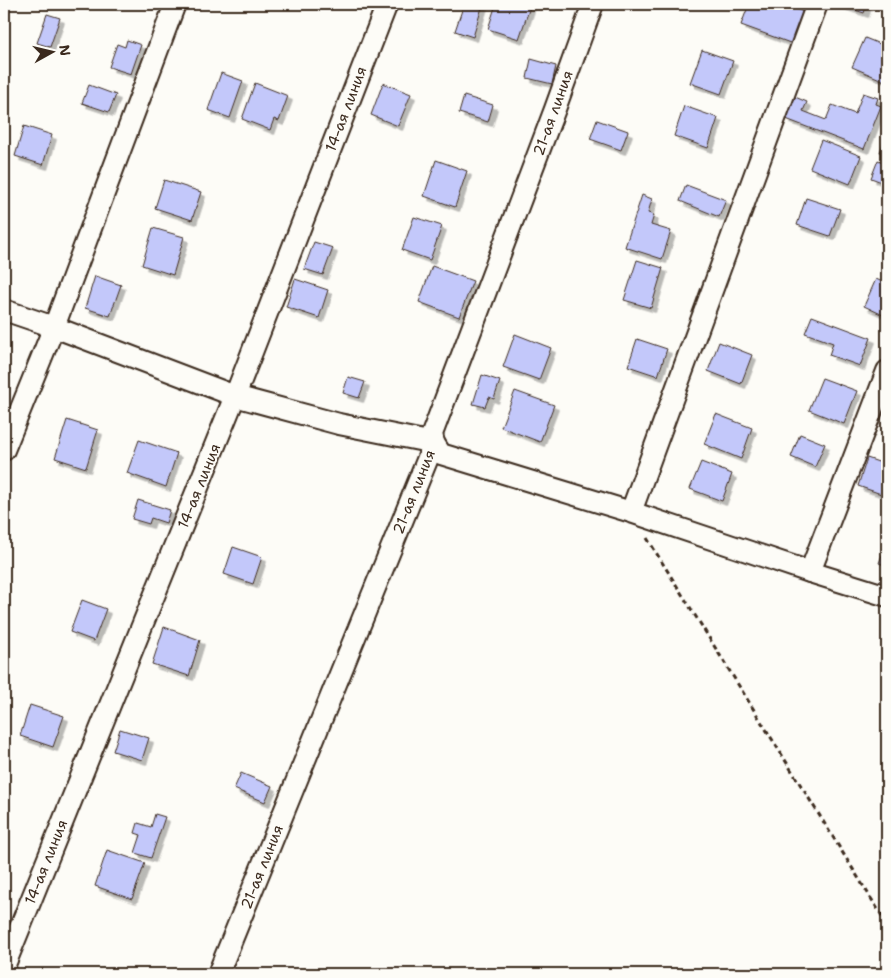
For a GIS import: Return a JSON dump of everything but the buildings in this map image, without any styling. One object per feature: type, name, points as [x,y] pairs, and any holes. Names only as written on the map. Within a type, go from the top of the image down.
[{"type":"street","points":[[4,450],[54,327],[175,4]]},
{"type":"street","name":"14-ая линия","points":[[4,967],[235,396],[387,4]]},
{"type":"street","name":"21-ая линия","points":[[218,974],[434,443],[432,434],[552,118],[593,4]]},
{"type":"street","points":[[630,512],[817,4]]},
{"type":"street","points":[[4,310],[54,327],[235,396],[339,424],[434,443],[441,454],[630,512],[887,596]]},
{"type":"street","points":[[810,572],[887,371]]},
{"type":"path","points":[[646,538],[887,924]]}]
